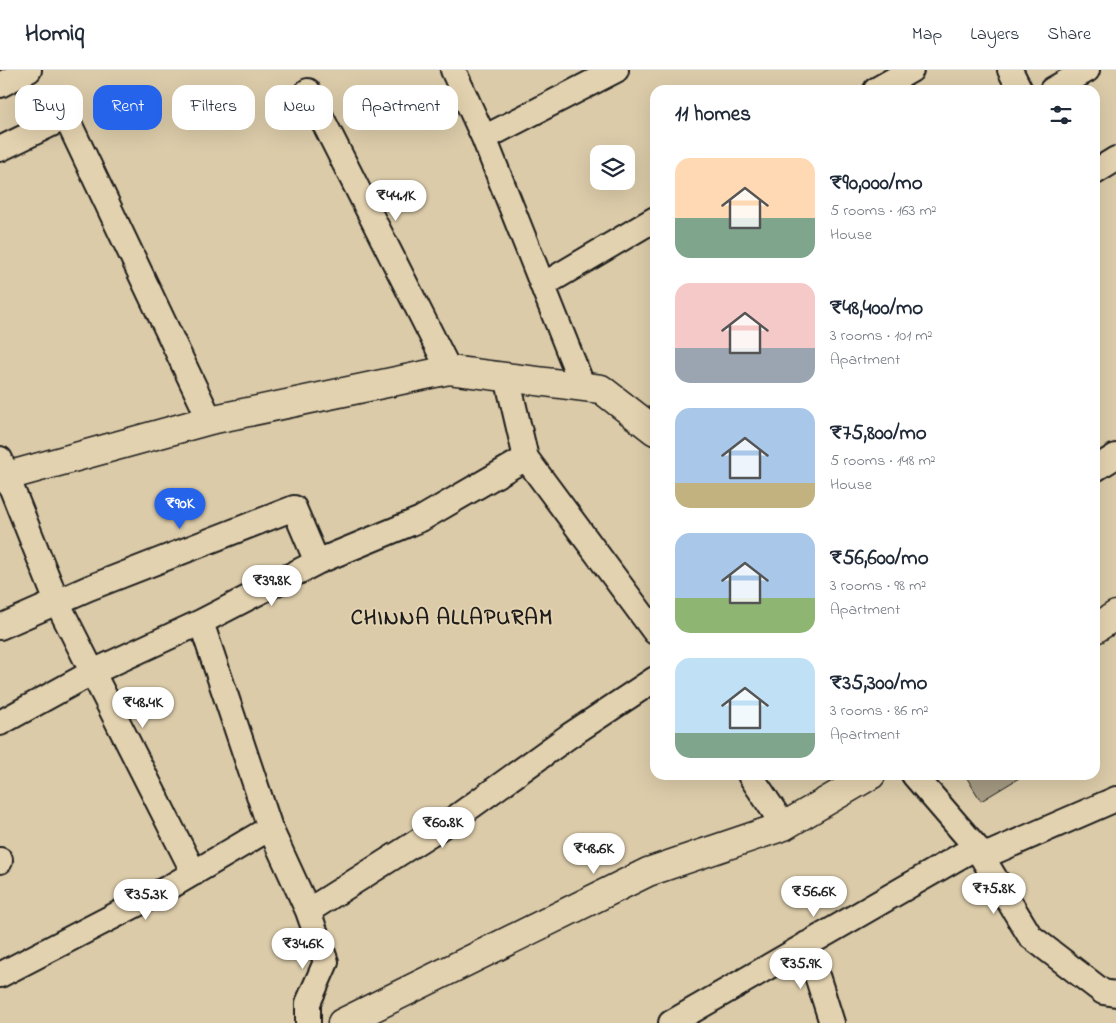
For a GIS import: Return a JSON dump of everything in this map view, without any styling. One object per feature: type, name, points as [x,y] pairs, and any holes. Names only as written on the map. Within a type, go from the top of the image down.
[{"type":"street","points":[[0,85],[29,70]]},
{"type":"street","points":[[453,70],[484,138],[583,387]]},
{"type":"street","points":[[484,138],[616,70]]},
{"type":"street","points":[[885,85],[911,70]]},
{"type":"street","points":[[1010,70],[1018,85]]},
{"type":"street","points":[[1061,85],[1087,70]]},
{"type":"street","points":[[0,149],[66,117],[210,420]]},
{"type":"street","points":[[328,130],[449,370]]},
{"type":"street","points":[[1100,169],[1116,159]]},
{"type":"street","points":[[543,285],[650,222]]},
{"type":"street","points":[[194,873],[57,602],[3,470],[210,420],[449,370],[601,389],[650,427]]},
{"type":"street","points":[[507,377],[526,458],[650,625]]},
{"type":"street","points":[[1100,466],[1116,456]]},
{"type":"street","points":[[0,723],[92,672],[201,622],[317,562],[421,519],[526,458]]},
{"type":"street","points":[[0,628],[57,602],[222,534],[294,508],[317,562]]},
{"type":"street","points":[[1100,626],[1116,615]]},
{"type":"street","points":[[201,622],[270,828],[308,911],[326,962],[308,1003],[308,1023]]},
{"type":"street","points":[[308,911],[455,818],[569,736],[650,682]]},
{"type":"street","points":[[753,780],[784,826]]},
{"type":"street","points":[[342,1023],[648,872],[784,826],[862,780]]},
{"type":"street","points":[[918,780],[979,852],[1030,936],[1103,992],[1116,994]]},
{"type":"street","points":[[671,1023],[807,944],[979,852],[1116,799]]},
{"type":"street","points":[[0,975],[194,873],[270,828]]},
{"type":"street","points":[[807,944],[832,1023]]},
{"type":"building","points":[[968,780],[1016,780],[981,801]]},
{"type":"district","name":"CHINNA ALLAPURAM","points":[[452,616]]}]
